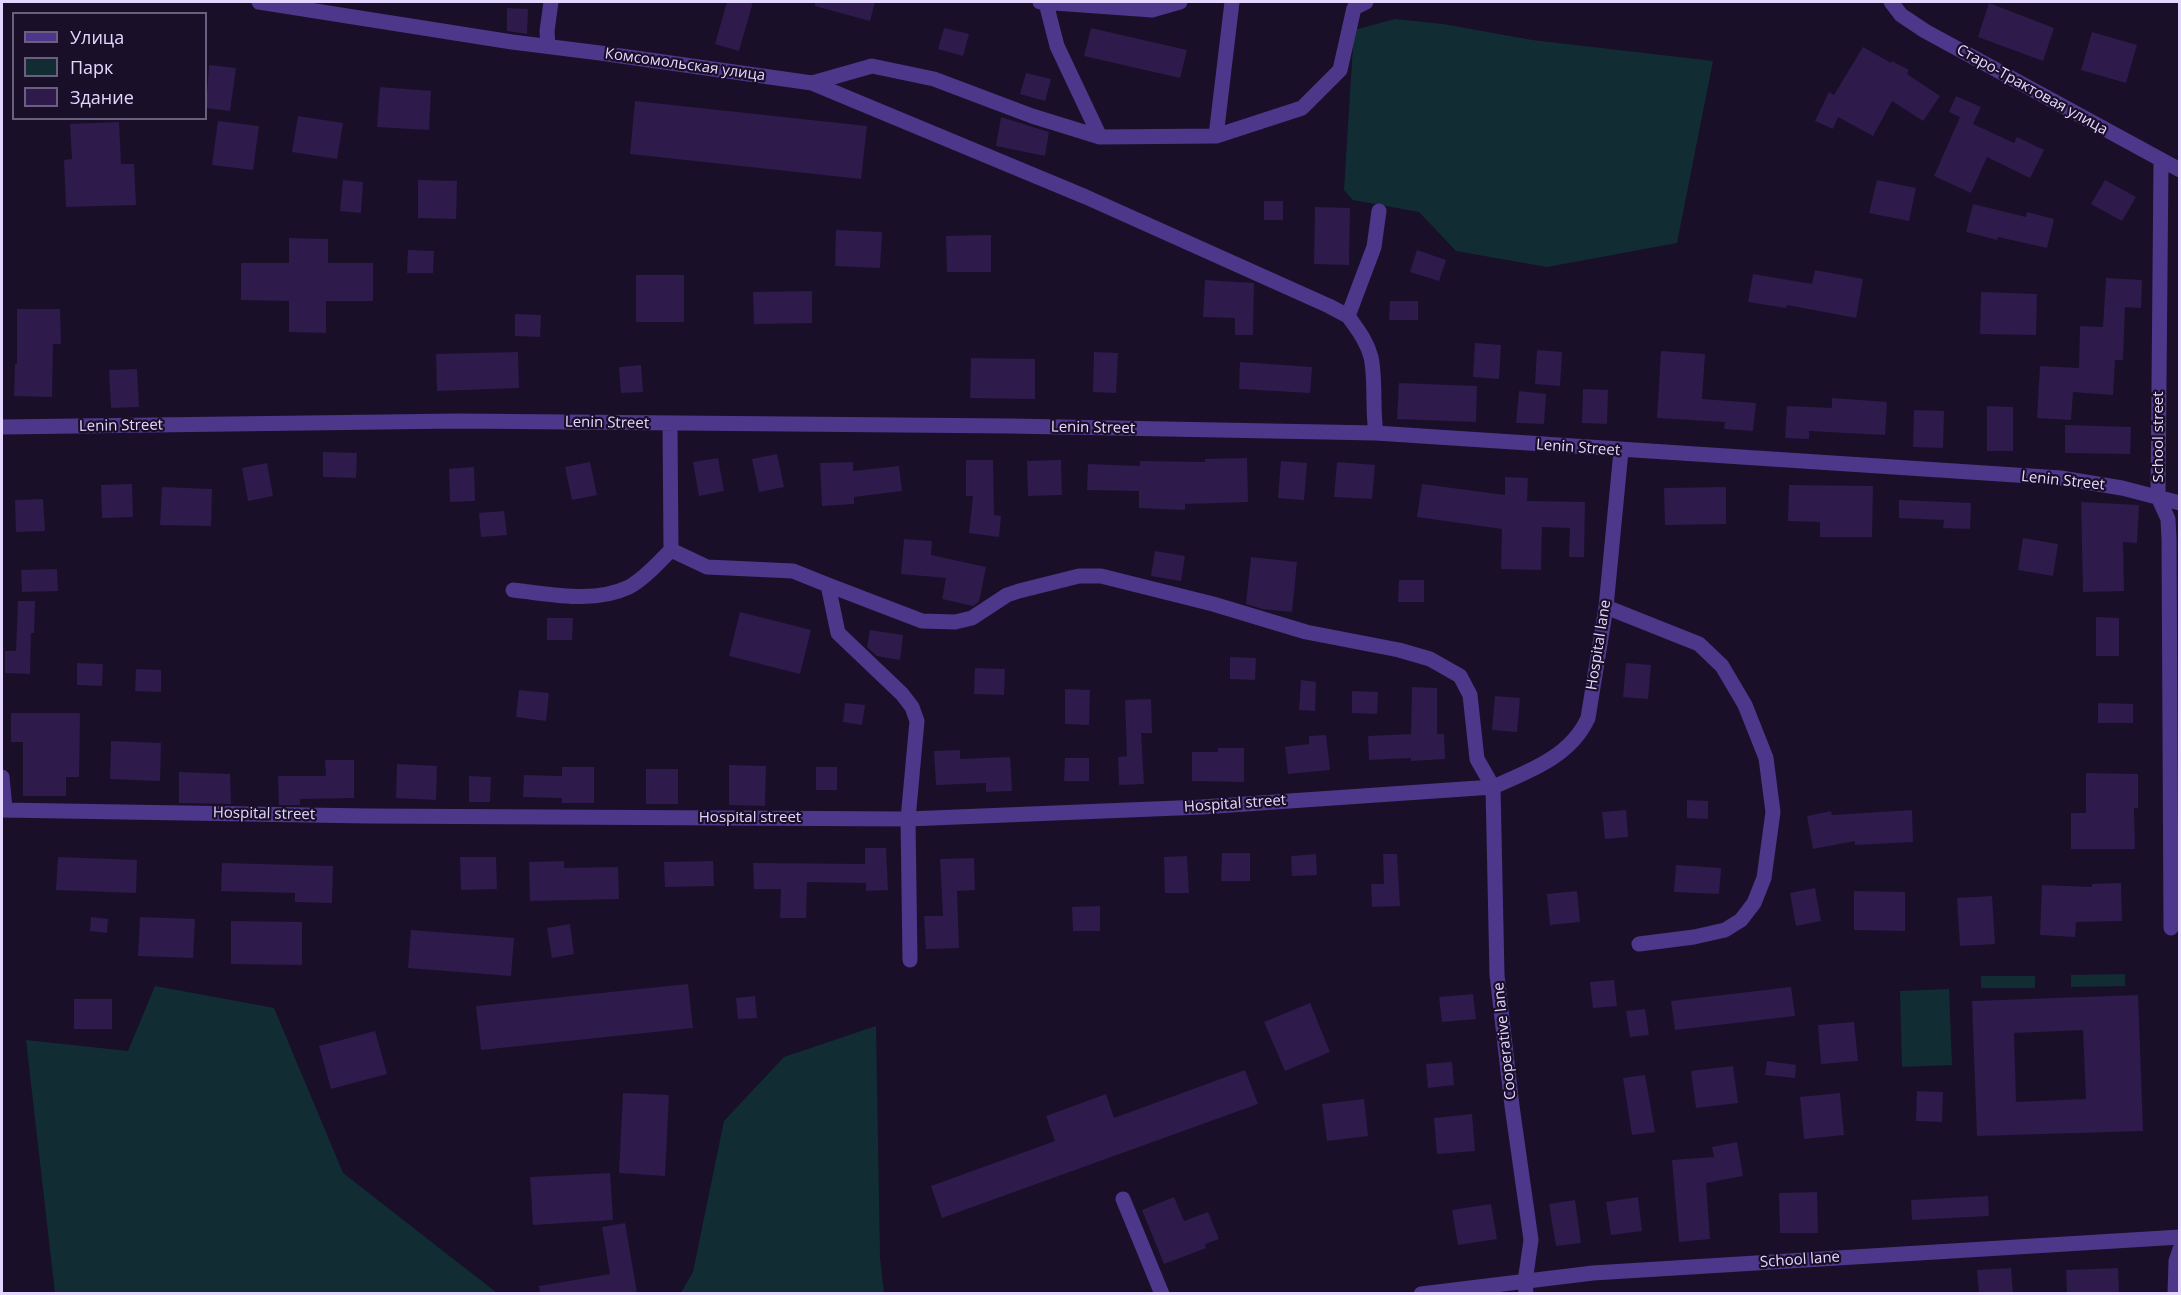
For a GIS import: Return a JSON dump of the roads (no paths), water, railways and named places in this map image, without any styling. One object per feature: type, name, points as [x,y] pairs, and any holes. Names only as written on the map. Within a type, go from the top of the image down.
[{"type":"street","name":"Комсомольская улица","points":[[259,2],[512,42],[812,82],[872,66],[934,79],[1032,116],[1100,137],[1216,136],[1302,108],[1340,70],[1354,8],[1366,2]]},
{"type":"street","points":[[548,46],[547,31],[551,2]]},
{"type":"street","points":[[1100,137],[1057,46],[1043,2],[1152,10],[1180,2]]},
{"type":"street","points":[[1216,136],[1232,2]]},
{"type":"street","name":"Старо-Трактовая улица","points":[[1891,2],[1901,15],[1925,31],[2180,170]]},
{"type":"street","points":[[812,82],[1086,197],[1348,316],[1363,337],[1371,357],[1376,433]]},
{"type":"street","name":"School street","points":[[2161,161],[2158,497],[2168,519],[2169,539],[2171,928]]},
{"type":"street","points":[[1348,316],[1374,247],[1379,211]]},
{"type":"street","name":"Lenin Street","points":[[2,428],[458,421],[1022,426],[1376,433],[1621,451],[2061,478],[2122,488],[2180,503]]},
{"type":"street","points":[[513,590],[580,597],[609,594],[630,586],[671,550],[670,424]]},
{"type":"street","name":"Hospital lane","points":[[1493,787],[1533,770],[1570,745],[1581,733],[1588,718],[1606,607],[1621,451]]},
{"type":"street","points":[[671,550],[707,567],[793,571],[922,621],[955,622],[972,618],[1006,595],[1079,576],[1101,576],[1213,604],[1306,632],[1399,650],[1430,659],[1460,676],[1470,695],[1477,759],[1493,787]]},
{"type":"street","points":[[828,585],[838,633],[902,694],[912,707],[917,721],[908,819],[910,960]]},
{"type":"street","points":[[1606,607],[1699,644],[1722,666],[1745,705],[1766,758],[1773,813],[1764,878],[1754,903],[1741,920],[1725,930],[1694,937],[1639,944]]},
{"type":"street","points":[[2,777],[3,810]]},
{"type":"street","name":"Hospital street","points":[[3,810],[368,816],[908,819],[1202,807],[1493,787]]},
{"type":"street","name":"Cooperative lane","points":[[1493,787],[1497,975],[1531,1240],[1525,1288]]},
{"type":"street","points":[[1122,1199],[1162,1293]]},
{"type":"street","name":"School lane","points":[[1422,1293],[1525,1288],[1593,1274],[2180,1237]]},
{"type":"street","points":[[2175,1293],[2176,1262],[2180,1249]]}]
